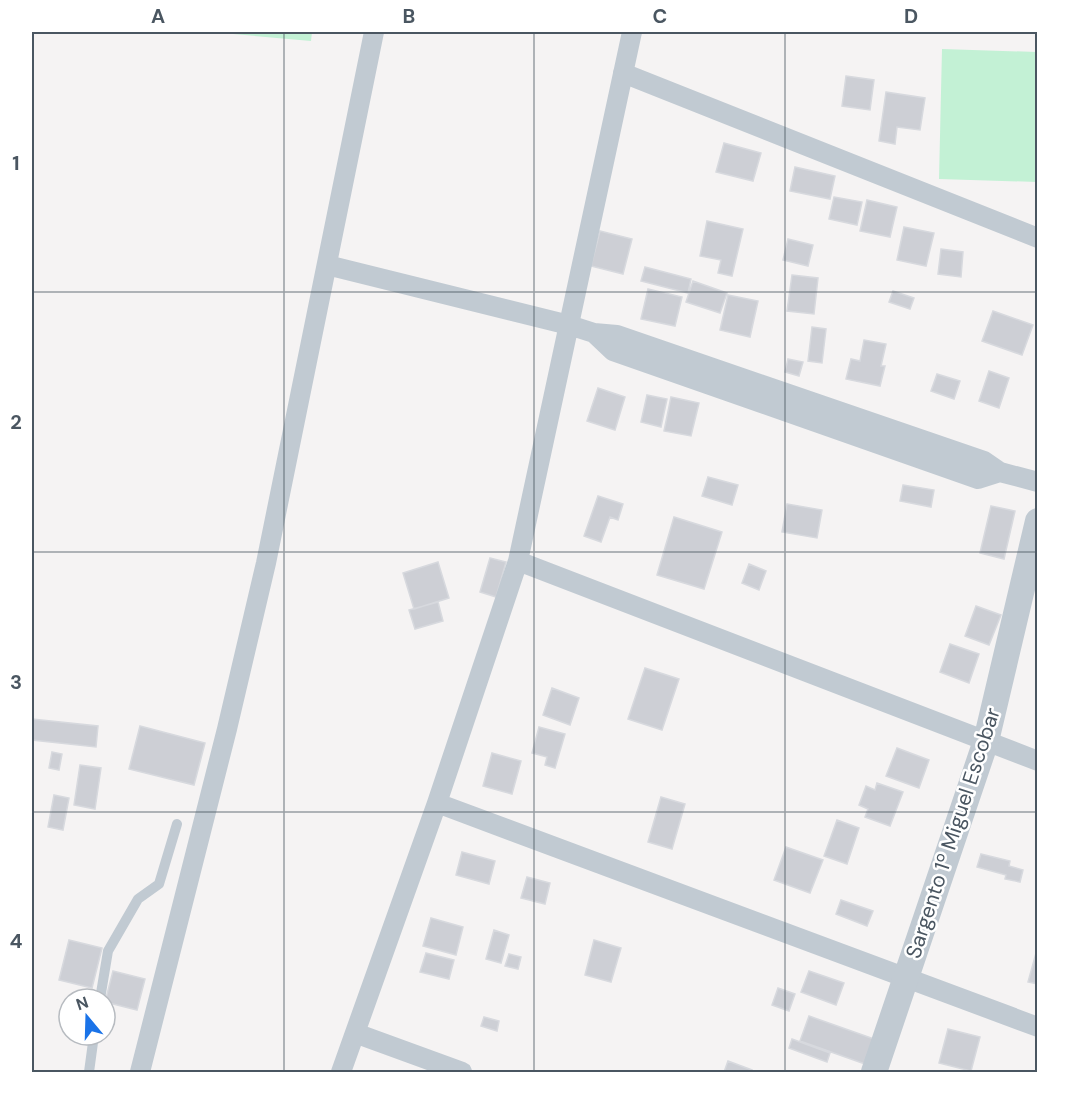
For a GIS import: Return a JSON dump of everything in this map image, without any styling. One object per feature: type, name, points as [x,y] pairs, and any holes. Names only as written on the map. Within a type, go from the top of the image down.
[{"type":"street","points":[[140,1072],[263,574],[374,32]]},
{"type":"street","points":[[341,1072],[437,803],[518,561],[632,32]]},
{"type":"street","points":[[622,73],[1038,238]]},
{"type":"street","points":[[327,265],[594,333],[617,334],[739,386],[854,426],[984,461],[1000,472],[1038,482]]},
{"type":"street","name":"Sargento 1º Miguel Escobar","points":[[874,1072],[986,741],[1038,521]]},
{"type":"street","points":[[518,561],[1038,761]]},
{"type":"street","points":[[437,803],[1038,1027]]},
{"type":"street","points":[[355,1033],[462,1072]]},
{"type":"lane","points":[[102,987],[108,951],[138,899],[159,884],[177,824]]},
{"type":"lane","points":[[89,1072],[92,1047]]},
{"type":"green space","points":[[210,32],[312,32],[311,41]]},
{"type":"green space","points":[[942,49],[1037,52],[1037,182],[939,179]]},
{"type":"building","points":[[846,76],[874,80],[870,110],[842,106]]},
{"type":"building","points":[[886,92],[925,98],[920,130],[897,127],[895,144],[879,141]]},
{"type":"building","points":[[724,143],[761,153],[753,181],[716,172]]},
{"type":"building","points":[[795,167],[835,176],[830,199],[790,191]]},
{"type":"building","points":[[834,197],[862,202],[857,225],[829,219]]},
{"type":"building","points":[[867,200],[897,207],[890,237],[860,231]]},
{"type":"building","points":[[707,221],[743,229],[732,276],[718,273],[721,260],[700,256]]},
{"type":"building","points":[[904,227],[934,233],[926,266],[897,260]]},
{"type":"building","points":[[600,231],[632,239],[623,274],[591,266]]},
{"type":"building","points":[[788,239],[813,245],[808,266],[783,260]]},
{"type":"building","points":[[941,249],[963,252],[961,277],[938,274]]},
{"type":"building","points":[[645,267],[691,279],[688,293],[641,281]]},
{"type":"building","points":[[792,275],[818,278],[814,314],[787,311]]},
{"type":"building","points":[[693,281],[727,293],[720,313],[686,302]]},
{"type":"building","points":[[648,289],[682,297],[675,326],[641,319]]},
{"type":"building","points":[[893,291],[914,298],[910,309],[889,302]]},
{"type":"building","points":[[728,295],[758,301],[750,337],[720,330]]},
{"type":"building","points":[[993,311],[1033,325],[1022,355],[982,341]]},
{"type":"building","points":[[812,327],[826,329],[822,363],[808,361]]},
{"type":"building","points":[[864,340],[886,344],[881,366],[885,366],[880,386],[846,379],[851,359],[860,361]]},
{"type":"building","points":[[788,359],[803,362],[799,376],[785,372]]},
{"type":"building","points":[[989,371],[1009,378],[999,408],[979,401]]},
{"type":"building","points":[[937,374],[960,381],[954,399],[931,391]]},
{"type":"building","points":[[598,388],[625,397],[615,430],[587,421]]},
{"type":"building","points":[[647,395],[667,399],[661,427],[641,422]]},
{"type":"building","points":[[671,397],[699,403],[691,436],[664,431]]},
{"type":"building","points":[[708,477],[738,485],[732,505],[702,496]]},
{"type":"building","points":[[903,485],[934,490],[931,507],[900,501]]},
{"type":"building","points":[[598,496],[623,504],[618,520],[610,517],[601,542],[584,536]]},
{"type":"building","points":[[787,504],[822,510],[817,538],[782,532]]},
{"type":"building","points":[[991,506],[1015,511],[1004,559],[980,553]]},
{"type":"building","points":[[674,517],[722,532],[704,589],[657,575]]},
{"type":"building","points":[[490,558],[506,562],[496,597],[480,592]]},
{"type":"building","points":[[438,562],[449,598],[414,609],[403,573]]},
{"type":"building","points":[[749,564],[766,571],[759,590],[742,583]]},
{"type":"building","points":[[438,602],[443,621],[415,629],[409,610]]},
{"type":"building","points":[[976,606],[1001,615],[989,645],[965,636]]},
{"type":"building","points":[[950,644],[979,654],[969,683],[940,672]]},
{"type":"building","points":[[645,668],[679,679],[662,730],[628,719]]},
{"type":"building","points":[[552,688],[579,698],[570,725],[543,715]]},
{"type":"building","points":[[32,719],[98,726],[96,747],[32,740]]},
{"type":"building","points":[[140,726],[205,743],[194,785],[129,769]]},
{"type":"building","points":[[539,727],[565,734],[555,768],[545,765],[547,757],[532,753]]},
{"type":"building","points":[[897,748],[929,760],[919,788],[886,776]]},
{"type":"building","points":[[52,752],[62,754],[59,770],[49,768]]},
{"type":"building","points":[[492,753],[521,761],[512,794],[483,786]]},
{"type":"building","points":[[80,765],[101,768],[95,809],[74,805]]},
{"type":"building","points":[[877,783],[903,792],[890,826],[865,817],[868,809],[859,805],[866,786],[875,790]]},
{"type":"building","points":[[54,795],[69,798],[63,830],[48,827]]},
{"type":"building","points":[[661,797],[685,804],[672,849],[648,842]]},
{"type":"building","points":[[837,820],[859,828],[847,864],[824,856]]},
{"type":"building","points":[[786,847],[823,860],[810,893],[774,880]]},
{"type":"building","points":[[462,852],[495,861],[489,884],[456,875]]},
{"type":"building","points":[[981,854],[1010,861],[1009,866],[1023,870],[1020,882],[1005,879],[1006,875],[977,867]]},
{"type":"building","points":[[527,877],[550,883],[545,904],[521,898]]},
{"type":"building","points":[[841,900],[873,911],[867,926],[836,914]]},
{"type":"building","points":[[431,918],[463,927],[456,955],[423,946]]},
{"type":"building","points":[[494,930],[509,935],[501,963],[486,959]]},
{"type":"building","points":[[69,940],[102,948],[92,987],[59,980]]},
{"type":"building","points":[[594,940],[621,948],[611,982],[585,975]]},
{"type":"building","points":[[1038,946],[1038,984],[1028,982]]},
{"type":"building","points":[[426,953],[454,960],[449,979],[420,972]]},
{"type":"building","points":[[509,954],[521,957],[518,969],[505,966]]},
{"type":"building","points":[[113,971],[145,979],[137,1010],[117,1005],[117,987],[109,987]]},
{"type":"building","points":[[809,971],[844,983],[836,1005],[801,992]]},
{"type":"building","points":[[778,988],[795,994],[789,1011],[772,1005]]},
{"type":"building","points":[[809,1016],[874,1039],[865,1064],[800,1041]]},
{"type":"building","points":[[484,1017],[499,1021],[497,1031],[481,1026]]},
{"type":"building","points":[[948,1029],[980,1037],[971,1071],[939,1063]]},
{"type":"building","points":[[792,1039],[830,1053],[827,1062],[789,1048]]},
{"type":"building","points":[[728,1061],[752,1070],[751,1072],[724,1072]]}]
